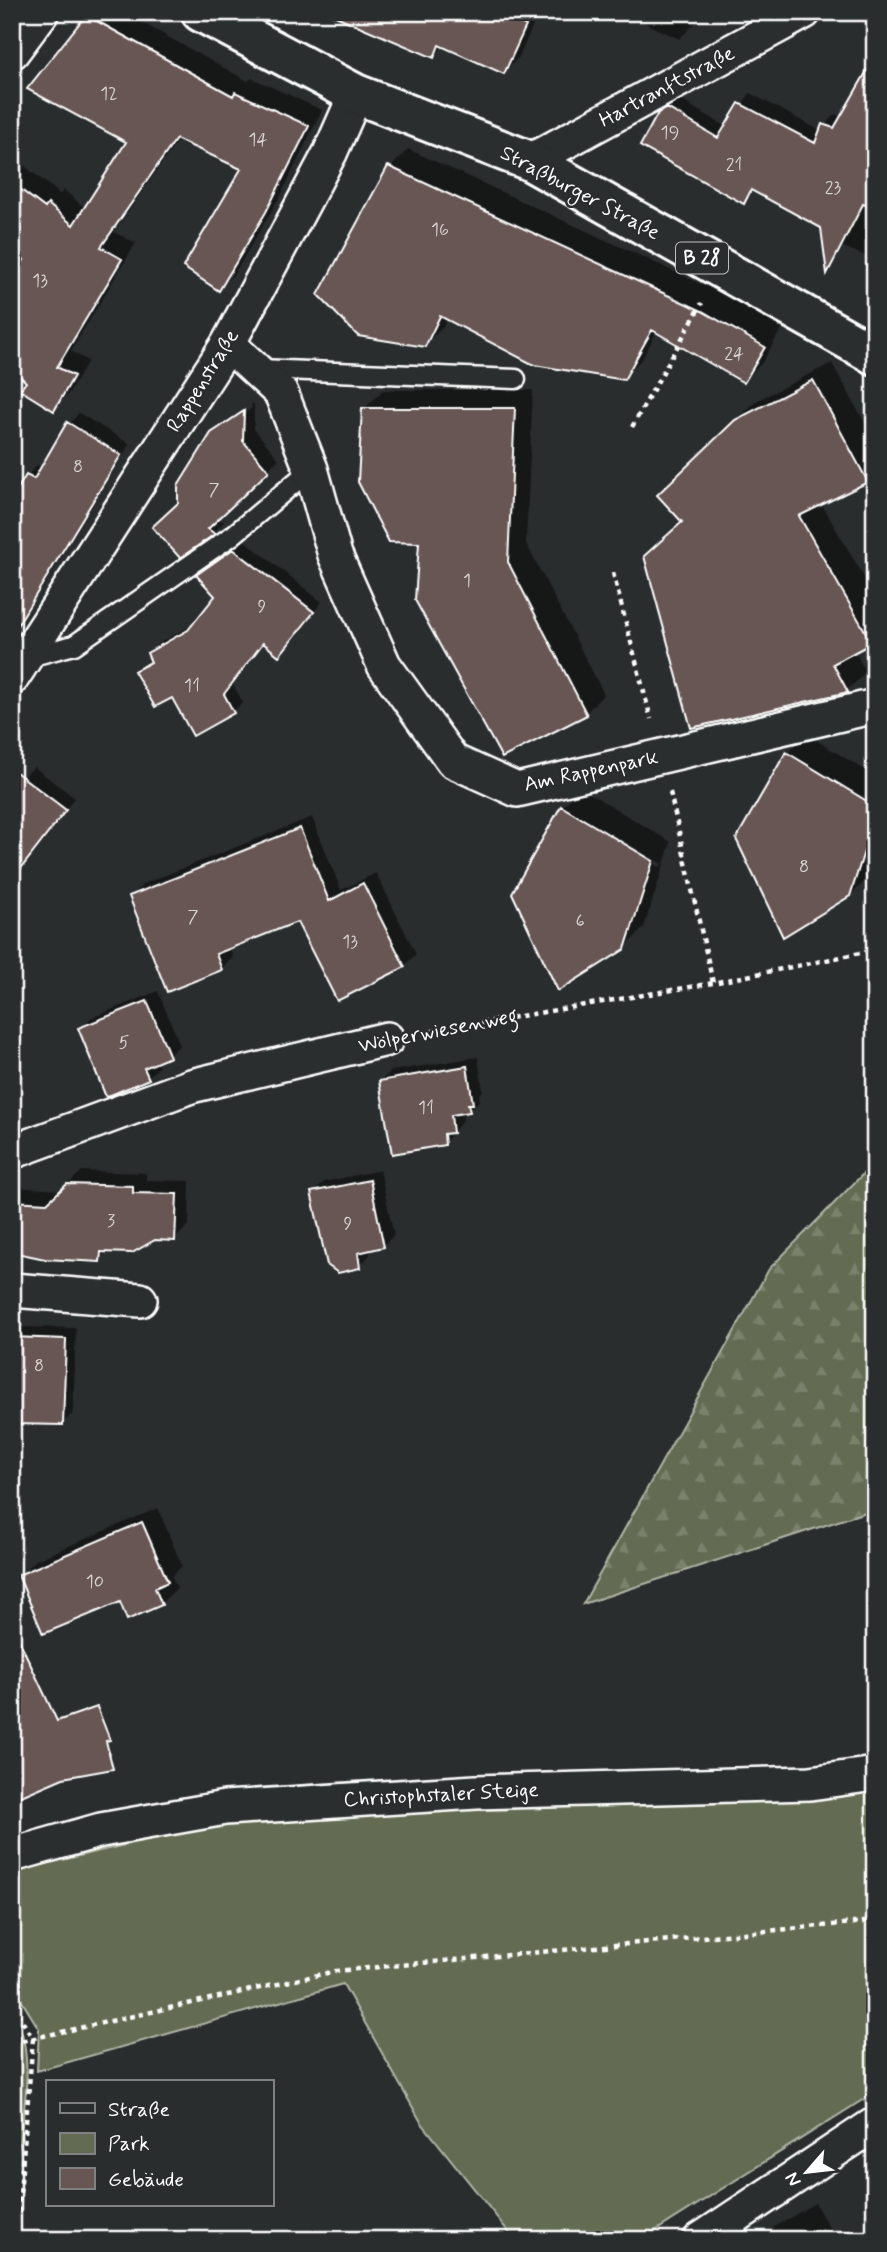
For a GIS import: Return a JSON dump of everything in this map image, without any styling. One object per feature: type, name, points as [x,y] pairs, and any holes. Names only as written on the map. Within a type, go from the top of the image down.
[{"type":"main road","name":"Straßburger Straße","points":[[201,12],[356,94],[530,162],[875,355]]},
{"type":"street","points":[[12,52],[42,12]]},
{"type":"street","name":"Hartranftstraße","points":[[530,162],[804,12]]},
{"type":"street","name":"Rappenstraße","points":[[18,659],[228,344],[330,153],[356,94]]},
{"type":"street","name":"Am Rappenpark","points":[[228,344],[281,393],[311,468],[335,555],[384,665],[453,761],[517,790],[875,706]]},
{"type":"street","name":"Wölperwiesenweg","points":[[12,1152],[191,1086],[387,1039]]},
{"type":"street","points":[[12,1290],[140,1300]]},
{"type":"street","name":"Christophstaler Steige","points":[[12,1855],[101,1830],[225,1808],[476,1791],[810,1783],[875,1774]]},
{"type":"street","points":[[700,2240],[875,2124]]},
{"type":"lane","points":[[255,369],[516,379]]},
{"type":"lane","name":"Rappenstraße","points":[[18,659],[74,645],[233,535],[311,468]]},
{"type":"path","points":[[632,427],[722,269]]},
{"type":"path","points":[[613,573],[661,756],[713,983]]},
{"type":"path","name":"Wölperwiesenweg","points":[[387,1039],[713,983],[875,950]]},
{"type":"path","points":[[12,2043],[336,1971],[875,1921]]},
{"type":"path","points":[[12,2004],[33,2039],[16,2240]]},
{"type":"green space","points":[[875,1162],[875,1509],[583,1604],[769,1269]]},
{"type":"green space","points":[[875,1785],[875,2092],[641,2240],[515,2240],[421,2122],[343,1984],[37,2071],[39,2029],[12,1985],[12,1872],[253,1814]]},
{"type":"green space","points":[[12,2009],[21,2028],[27,2072],[23,2120],[12,2188]]},
{"type":"building","points":[[326,12],[502,12],[526,26],[504,74],[439,45],[434,58]]},
{"type":"building","points":[[86,15],[233,96],[235,92],[309,126],[266,212],[219,291],[183,267],[241,169],[176,139],[101,247],[122,259],[57,367],[74,376],[54,411],[20,390],[26,382],[12,369],[12,279],[24,260],[12,251],[12,183],[45,208],[48,204],[73,225],[126,142],[27,89]]},
{"type":"building","points":[[875,57],[875,181],[866,205],[863,204],[827,274],[821,228],[751,190],[744,204],[640,146],[658,113],[667,108],[718,138],[739,103],[815,143],[822,124],[834,128]]},
{"type":"building","points":[[388,166],[702,311],[765,347],[744,383],[652,330],[624,380],[534,365],[440,316],[425,347],[358,336],[318,295]]},
{"type":"building","points":[[813,380],[868,482],[799,516],[872,643],[833,664],[848,692],[691,728],[644,556],[682,522],[657,495],[735,420]]},
{"type":"building","points":[[362,408],[515,408],[508,562],[587,715],[502,758],[415,600],[419,543],[389,542],[358,482]]},
{"type":"building","points":[[244,411],[243,441],[269,471],[208,529],[215,534],[180,558],[152,527],[178,503],[178,486],[211,433]]},
{"type":"building","points":[[67,422],[121,455],[12,634],[12,498],[26,475],[34,479]]},
{"type":"building","points":[[233,549],[314,612],[279,656],[263,643],[224,694],[234,713],[193,736],[172,698],[155,707],[134,671],[151,662],[147,653],[188,630],[215,596],[196,575]]},
{"type":"building","points":[[786,752],[875,806],[875,817],[850,896],[783,937],[736,839]]},
{"type":"building","points":[[12,769],[66,810],[12,880]]},
{"type":"building","points":[[561,806],[653,861],[625,949],[558,991],[512,893]]},
{"type":"building","points":[[300,828],[329,901],[363,883],[405,967],[337,1001],[297,922],[216,954],[222,970],[167,992],[129,896]]},
{"type":"building","points":[[147,1001],[170,1057],[144,1068],[149,1079],[106,1097],[78,1028]]},
{"type":"building","points":[[467,1066],[473,1104],[468,1104],[470,1112],[451,1115],[453,1133],[444,1134],[445,1145],[392,1154],[379,1081]]},
{"type":"building","points":[[370,1180],[384,1247],[358,1253],[360,1268],[338,1273],[327,1265],[311,1192]]},
{"type":"building","points":[[67,1184],[133,1186],[133,1193],[177,1194],[175,1241],[155,1240],[132,1253],[101,1252],[100,1262],[45,1259],[12,1252],[12,1201],[47,1203]]},
{"type":"building","points":[[12,1337],[66,1339],[63,1425],[12,1424]]},
{"type":"building","points":[[142,1522],[168,1582],[155,1588],[162,1605],[127,1620],[120,1602],[43,1634],[18,1575]]},
{"type":"building","points":[[12,1625],[57,1721],[97,1707],[110,1740],[106,1741],[113,1769],[63,1778],[12,1800]]}]
